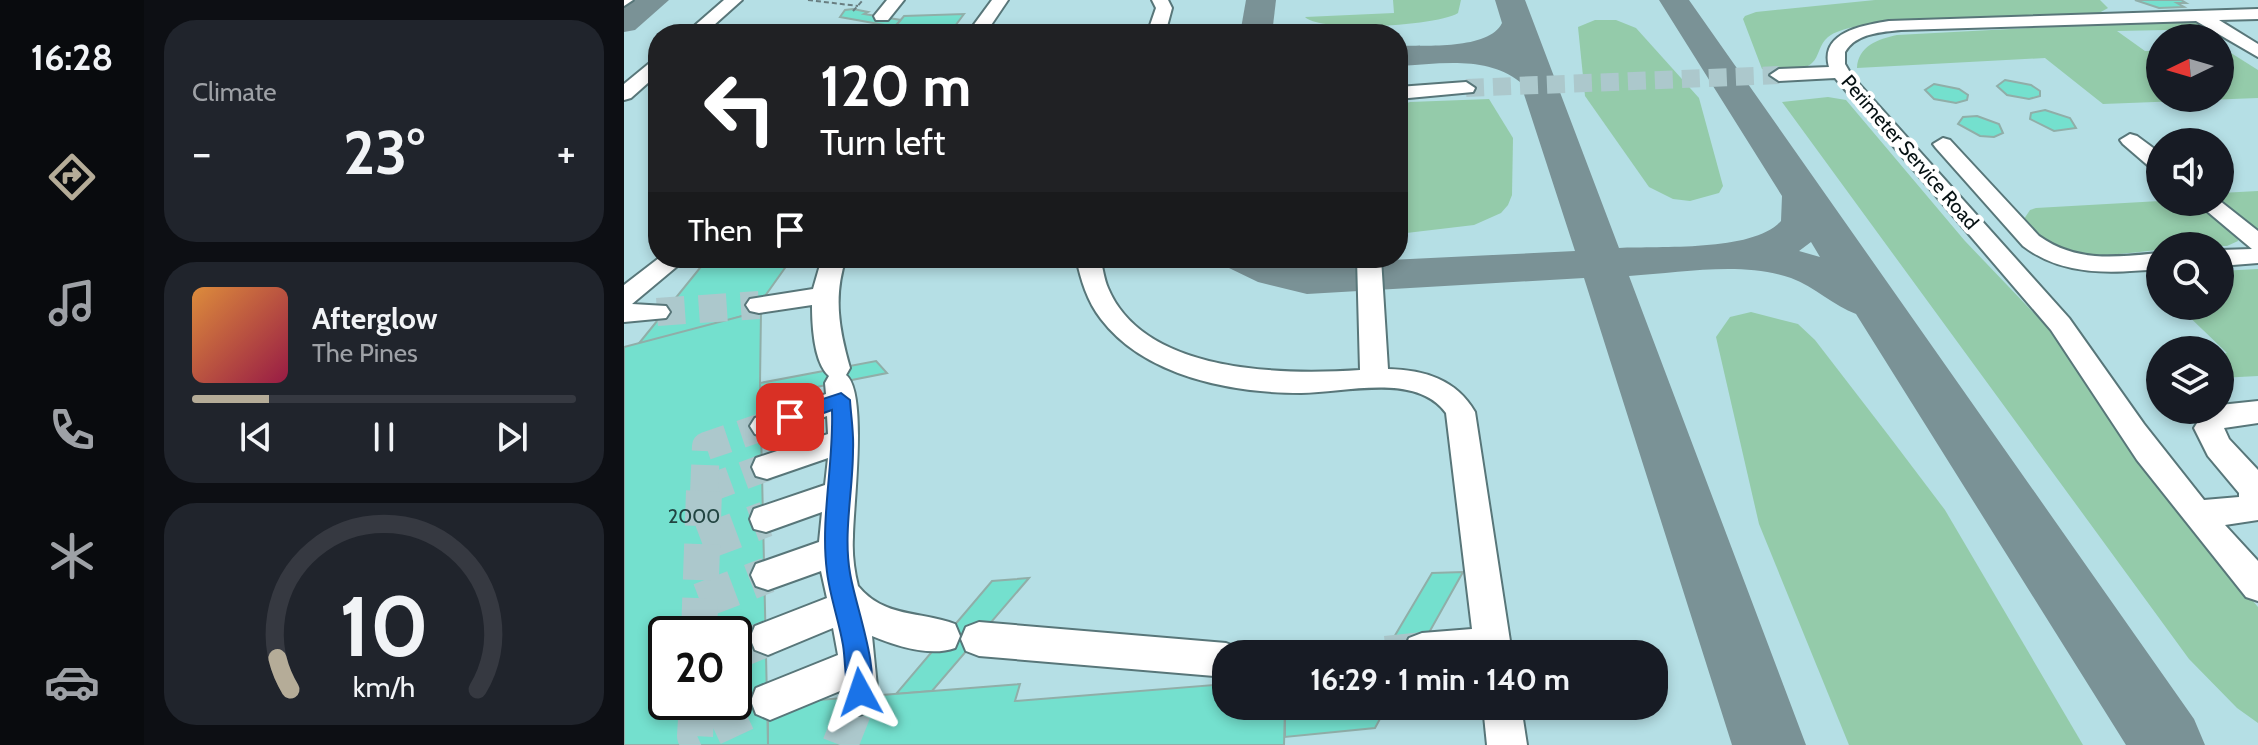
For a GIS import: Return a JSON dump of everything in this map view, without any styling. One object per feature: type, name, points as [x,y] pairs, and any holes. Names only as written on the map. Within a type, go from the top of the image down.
[{"type":"street","points":[[706,24],[734,0]]},
{"type":"street","points":[[876,24],[896,0]]},
{"type":"street","points":[[984,24],[1002,0],[1014,0]]},
{"type":"street","points":[[1159,24],[1164,8],[1160,0]]},
{"type":"street","name":"Perimeter Service Road","points":[[2258,14],[2120,9],[1901,25],[1865,30],[1851,36],[1836,50],[1835,59],[1840,72],[2060,324],[2090,363],[2131,429],[2258,586]]},
{"type":"street","points":[[2205,10],[2247,49],[2258,64]]},
{"type":"street","points":[[1779,75],[1840,72]]},
{"type":"street","points":[[624,94],[648,74]]},
{"type":"street","points":[[1408,92],[1466,88]]},
{"type":"street","points":[[2130,140],[2146,153]]},
{"type":"street","points":[[1943,144],[2038,247],[2058,258],[2086,265],[2146,262]]},
{"type":"street","points":[[2224,216],[2258,243]]},
{"type":"street","points":[[2234,257],[2258,256]]},
{"type":"street","points":[[657,312],[626,298],[663,268]]},
{"type":"street","points":[[770,701],[858,681],[837,550],[843,441],[838,384],[824,327],[825,295],[832,268]]},
{"type":"street","points":[[1090,268],[1097,294],[1112,318],[1138,340],[1166,356],[1224,375],[1261,381],[1311,383],[1400,378],[1432,387],[1450,398],[1460,412],[1492,640]]},
{"type":"street","points":[[1369,268],[1374,379]]},
{"type":"street","points":[[759,305],[825,295]]},
{"type":"street","points":[[765,426],[838,384]]},
{"type":"street","points":[[2197,514],[2251,509],[2256,503],[2254,490],[2216,445],[2209,428],[2216,416],[2258,412]]},
{"type":"street","points":[[767,467],[843,441]]},
{"type":"street","points":[[766,519],[841,492]]},
{"type":"street","points":[[768,575],[837,550]]},
{"type":"street","points":[[844,599],[876,622],[942,636]]},
{"type":"street","points":[[768,638],[844,599]]},
{"type":"street","points":[[979,639],[1212,659]]},
{"type":"street","points":[[1504,720],[1507,745]]},
{"type":"path","points":[[808,0],[858,6]]},
{"type":"path","points":[[853,11],[863,0]]},
{"type":"shaded area","points":[[624,0],[2258,0],[2258,745],[624,745]]},
{"type":"green space","points":[[1393,0],[1461,0],[1458,13],[1446,18],[1405,24],[1327,24],[1305,17],[1394,13]]},
{"type":"green space","points":[[1875,0],[2100,0],[2108,8],[2099,13],[2067,17],[1882,23],[1854,27],[1828,37],[1807,66],[1788,70],[1762,69],[1743,19],[1756,12]]},
{"type":"green space","points":[[2197,19],[2205,24],[2146,24],[2146,30],[2117,31],[2146,51],[2146,102],[2103,104],[2045,58],[1857,68],[1865,49],[1876,41],[1897,35]]},
{"type":"green space","points":[[1595,20],[1616,20],[1636,28],[1699,98],[1723,186],[1719,193],[1690,201],[1673,199],[1649,187],[1585,96],[1578,27]]},
{"type":"green space","points":[[2234,55],[2258,70],[2258,98],[2234,99]]},
{"type":"green space","points":[[1828,97],[1846,100],[1965,241],[2049,329],[2164,495],[2258,607],[2258,723],[2237,708],[2189,659],[1782,102]]},
{"type":"green space","points":[[1489,99],[1513,138],[1512,195],[1501,213],[1474,225],[1408,233],[1410,102]]},
{"type":"green space","points":[[2258,191],[2258,235],[2234,214],[2234,192]]},
{"type":"green space","points":[[2146,202],[2146,216],[2214,216],[2233,232],[2146,232],[2146,251],[2084,255],[2048,246],[2034,235],[2024,219],[2030,210]]},
{"type":"green space","points":[[2258,269],[2258,376],[2234,377],[2234,336],[2209,336],[2193,320],[2234,320],[2234,270]]},
{"type":"green space","points":[[1751,312],[1798,324],[1815,340],[1889,436],[1945,510],[2083,745],[1849,745],[1759,524],[1716,337],[1730,317]]},
{"type":"building","points":[[2135,0],[2181,0],[2186,3],[2177,3],[2184,7],[2159,8]]},
{"type":"building","points":[[845,10],[901,20],[897,24],[879,24],[840,17]]},
{"type":"building","points":[[964,14],[956,24],[897,24],[904,16]]},
{"type":"building","points":[[2005,80],[2031,85],[2040,91],[2040,96],[2029,99],[2007,95],[1997,86]]},
{"type":"building","points":[[1934,84],[1959,89],[1968,95],[1967,100],[1956,103],[1934,99],[1925,90]]},
{"type":"building","points":[[2045,110],[2070,118],[2076,128],[2054,131],[2030,119],[2031,113]]},
{"type":"building","points":[[1977,116],[1999,124],[2003,133],[1994,137],[1980,136],[1958,124],[1963,117]]},
{"type":"building","points":[[700,268],[785,268],[753,313],[636,347]]},
{"type":"building","points":[[761,311],[768,745],[624,745],[624,347]]},
{"type":"building","points":[[876,361],[887,373],[761,398],[760,383]]},
{"type":"building","points":[[1463,572],[1425,640],[1392,640],[1432,573]]},
{"type":"building","points":[[1029,578],[932,691],[896,694],[992,581]]},
{"type":"building","points":[[1020,684],[1015,701],[1212,685],[1212,720],[1285,720],[1284,745],[768,745],[768,704]]},
{"type":"building","points":[[1285,720],[1379,720],[1375,728],[1285,737]]},
{"type":"taxiway","points":[[624,23],[654,0]]},
{"type":"taxiway","points":[[1257,24],[1261,0]]},
{"type":"taxiway","points":[[1510,0],[1518,23]]},
{"type":"taxiway","points":[[1674,0],[2168,745]]},
{"type":"taxiway","points":[[1457,53],[1502,43],[1515,31],[1518,23]]},
{"type":"taxiway","points":[[1518,23],[1539,83]]},
{"type":"taxiway","points":[[1408,55],[1457,53]]},
{"type":"taxiway","points":[[1457,53],[1491,56],[1513,62],[1532,74],[1539,83]]},
{"type":"taxiway","points":[[1539,83],[1602,263]]},
{"type":"taxiway","points":[[1738,256],[1777,246],[1797,231],[1805,209],[1802,194]]},
{"type":"taxiway","points":[[1602,263],[1738,256]]},
{"type":"taxiway","points":[[1738,256],[1807,268],[1839,282],[1868,302]]},
{"type":"taxiway","points":[[1266,268],[1307,279],[1602,263]]},
{"type":"taxiway","points":[[1602,263],[1769,745]]},
{"type":"tunnel","points":[[1466,88],[1779,75]]},
{"type":"tunnel","points":[[657,312],[759,305]]},
{"type":"tunnel","points":[[704,490],[706,446],[765,426]]},
{"type":"tunnel","points":[[704,490],[767,467]]},
{"type":"tunnel","points":[[702,543],[704,491]]},
{"type":"tunnel","points":[[702,543],[766,519]]},
{"type":"tunnel","points":[[700,601],[702,543]]},
{"type":"tunnel","points":[[700,601],[768,575]]},
{"type":"tunnel","points":[[700,601],[700,616]]},
{"type":"tunnel","points":[[752,645],[768,638]]},
{"type":"tunnel","points":[[840,745],[859,697]]},
{"type":"tunnel","points":[[752,709],[770,701]]},
{"type":"tunnel","points":[[696,720],[695,736],[729,720]]},
{"type":"route","points":[[790,417],[841,400],[844,448],[836,539],[838,573],[856,647],[860,692]]}]
